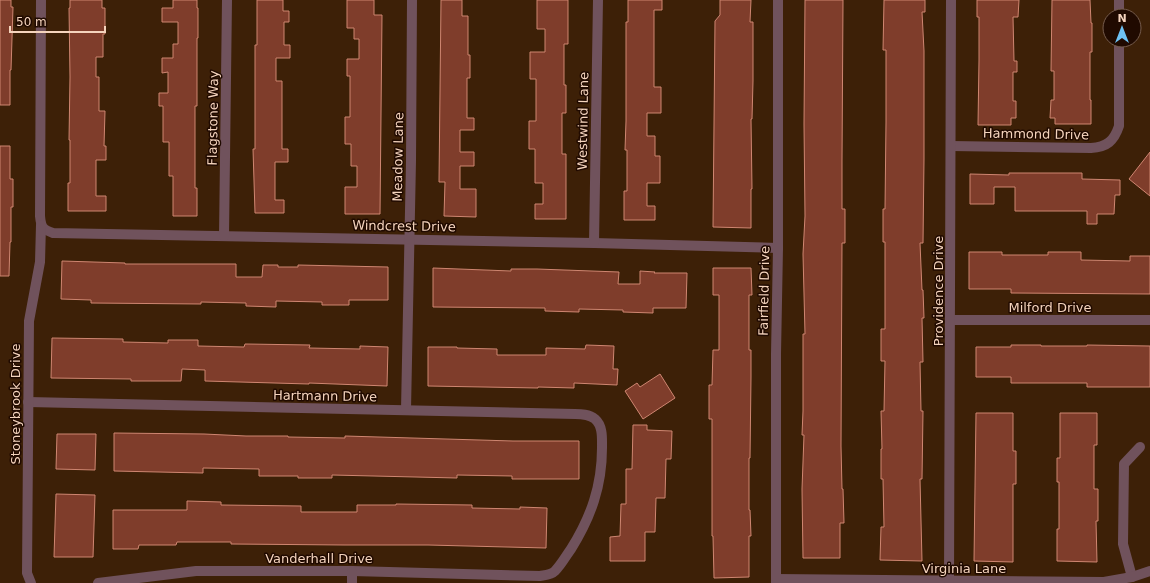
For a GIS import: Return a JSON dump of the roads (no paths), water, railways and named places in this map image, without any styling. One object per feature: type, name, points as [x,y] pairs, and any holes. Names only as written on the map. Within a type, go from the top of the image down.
[{"type":"street","name":"Stoneybrook Drive","points":[[31,583],[28,578],[28,321],[40,262],[41,0]]},
{"type":"street","name":"Flagstone Way","points":[[224,236],[227,0]]},
{"type":"street","name":"Meadow Lane","points":[[406,410],[412,0]]},
{"type":"street","name":"Westwind Lane","points":[[594,243],[598,0]]},
{"type":"street","name":"Fairfield Drive","points":[[776,581],[778,0]]},
{"type":"street","name":"Providence Drive","points":[[950,581],[951,0]]},
{"type":"street","name":"Hammond Drive","points":[[951,146],[1099,148],[1106,145],[1117,133],[1119,126],[1119,48]]},
{"type":"street","name":"Windcrest Drive","points":[[40,220],[45,230],[53,233],[778,248]]},
{"type":"street","name":"Milford Drive","points":[[951,320],[1150,320]]},
{"type":"street","name":"Hartmann Drive","points":[[28,402],[583,414],[594,418],[600,426],[602,432],[600,477],[595,497],[589,517],[566,557],[555,571],[549,575],[540,576]]},
{"type":"street","points":[[1132,577],[1123,544],[1124,464],[1140,447]]},
{"type":"street","name":"Vanderhall Drive","points":[[98,583],[196,571],[352,571],[540,576]]},
{"type":"street","points":[[352,571],[352,583]]},
{"type":"street","name":"Virginia Lane","points":[[776,581],[1104,582],[1132,577],[1150,571]]}]
